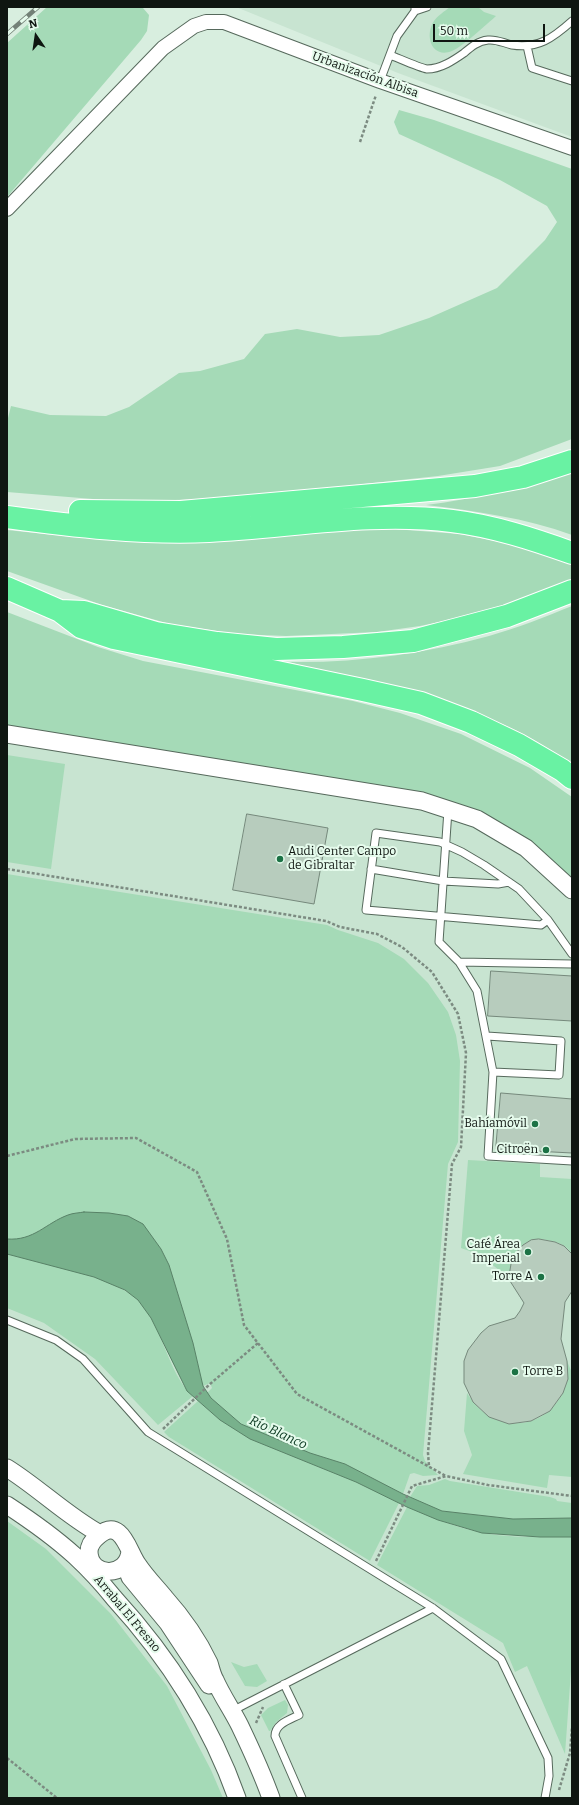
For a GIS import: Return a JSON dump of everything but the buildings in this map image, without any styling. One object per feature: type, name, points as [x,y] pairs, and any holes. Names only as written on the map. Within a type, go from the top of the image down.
[{"type":"highway","points":[[7,504],[32,508],[102,512],[181,512],[248,507],[475,486],[523,477],[572,460]]},
{"type":"highway","points":[[7,517],[134,531],[208,531],[365,518],[416,518],[453,521],[494,529],[521,536],[572,553]]},
{"type":"highway","points":[[7,588],[60,611],[81,627],[114,638],[363,690],[421,704],[470,722],[519,745],[562,770],[572,778]]},
{"type":"highway","points":[[60,611],[84,612],[156,633],[217,643],[276,649],[343,647],[413,641],[507,616],[572,591]]},
{"type":"street","name":"Urbanización Albisa","points":[[7,209],[163,48],[194,26],[206,22],[224,22],[380,81],[572,148]]},
{"type":"street","points":[[7,734],[422,801],[477,819],[526,848],[572,890]]},
{"type":"street","points":[[7,1468],[35,1486],[100,1534]]},
{"type":"street","name":"Arrabal El Fresno","points":[[7,1496],[44,1522],[84,1556],[91,1560],[98,1568],[108,1571],[118,1570],[127,1557]]},
{"type":"street","name":"Arrabal El Fresno","points":[[7,1505],[74,1555],[89,1569],[143,1630],[172,1669],[202,1719],[239,1797]]},
{"type":"street","name":"Arrabal El Fresno","points":[[91,1560],[90,1547],[95,1538],[100,1534],[108,1531],[118,1533],[127,1542],[127,1557],[130,1576],[168,1623],[219,1701],[245,1753],[263,1798]]},
{"type":"street","name":"Arrabal El Fresno","points":[[127,1557],[138,1566],[170,1604],[203,1651],[215,1680],[254,1756],[271,1798]]},
{"type":"street","points":[[108,1571],[112,1583],[117,1590],[160,1641],[195,1691],[234,1768],[239,1797]]},
{"type":"lane","points":[[380,81],[398,36],[415,9],[427,7]]},
{"type":"lane","points":[[390,54],[427,69],[441,66],[453,60],[477,43],[488,40],[499,40],[510,44],[526,46],[543,42],[558,33],[572,21]]},
{"type":"lane","points":[[526,46],[532,68],[572,81]]},
{"type":"lane","points":[[448,810],[440,942],[459,962],[477,991],[493,1072],[488,1156],[572,1161]]},
{"type":"lane","points":[[548,920],[542,925],[366,910],[376,833],[440,842],[462,852],[519,890],[548,920],[572,954]]},
{"type":"lane","points":[[372,869],[443,881],[498,884],[509,882]]},
{"type":"lane","points":[[459,962],[572,964]]},
{"type":"lane","points":[[487,1036],[561,1041],[559,1075],[493,1072]]},
{"type":"lane","points":[[7,1320],[56,1340],[83,1359],[143,1428],[433,1608],[501,1659],[548,1758],[549,1776],[545,1798]]},
{"type":"lane","points":[[232,1711],[433,1608]]},
{"type":"lane","points":[[284,1684],[299,1715],[279,1725],[276,1728],[275,1736],[302,1798]]},
{"type":"path","points":[[360,142],[380,81]]},
{"type":"path","points":[[7,868],[326,921],[340,927],[377,934],[402,947],[432,972],[458,1014],[466,1053],[461,1146],[452,1164],[428,1446],[429,1466]]},
{"type":"path","points":[[7,1156],[75,1139],[136,1138],[197,1172],[227,1239],[244,1325],[297,1394],[446,1476],[488,1485],[572,1496]]},
{"type":"path","points":[[155,1436],[210,1384],[258,1343]]},
{"type":"path","points":[[372,1570],[412,1486],[446,1476]]},
{"type":"path","points":[[559,1790],[570,1752],[572,1728]]},
{"type":"path","points":[[7,1758],[57,1798]]},
{"type":"shaded area","points":[[47,7],[143,8],[149,15],[147,31],[141,40],[7,197],[7,43]]},
{"type":"shaded area","points":[[236,7],[572,7],[572,137],[398,73]]},
{"type":"shaded area","points":[[450,7],[478,7],[484,12],[496,16],[456,49],[445,53],[439,52],[432,45],[430,39],[431,27],[437,17]]},
{"type":"shaded area","points":[[399,110],[434,120],[572,169],[572,439],[500,466],[438,476],[243,497],[130,502],[7,492],[7,422],[11,406],[50,415],[106,416],[129,407],[179,373],[200,371],[244,359],[265,334],[297,329],[340,337],[379,335],[429,318],[497,288],[545,240],[557,222],[547,206],[500,180],[399,134],[394,122]]},
{"type":"shaded area","points":[[572,472],[572,535],[519,520],[426,505],[500,492]]},
{"type":"shaded area","points":[[367,527],[460,534],[520,546],[572,565],[572,581],[526,599],[482,613],[420,626],[377,632],[286,636],[237,634],[170,624],[102,605],[7,571],[7,530],[135,541]]},
{"type":"shaded area","points":[[572,606],[572,765],[542,744],[473,712],[436,700],[289,662],[365,659],[440,648],[499,633]]},
{"type":"shaded area","points":[[7,612],[98,647],[143,661],[353,701],[400,713],[461,734],[530,768],[572,797],[572,883],[434,798],[7,726]]},
{"type":"shaded area","points":[[7,651],[572,851],[572,1798],[190,1798],[7,1559]]},
{"type":"shaded area","points":[[7,755],[65,764],[51,869],[7,862]]},
{"type":"shaded area","points":[[7,874],[327,925],[378,943],[404,959],[428,983],[448,1012],[456,1035],[460,1061],[458,1142],[448,1164],[423,1455],[425,1461],[438,1475],[423,1476],[414,1473],[410,1474],[403,1494],[345,1464],[310,1453],[241,1424],[207,1393],[212,1388],[210,1383],[203,1386],[193,1343],[169,1265],[161,1249],[143,1224],[128,1216],[52,1224],[26,1238],[17,1240],[7,1239]]},
{"type":"shaded area","points":[[468,1160],[540,1164],[540,1177],[572,1179],[572,1254],[566,1247],[554,1242],[532,1240],[525,1243],[519,1248],[512,1262],[510,1281],[507,1276],[478,1254],[461,1248]]},
{"type":"shaded area","points":[[74,1213],[109,1213],[128,1216],[143,1224],[161,1249],[169,1265],[193,1343],[203,1386],[211,1398],[241,1424],[310,1453],[345,1464],[403,1494],[442,1511],[513,1519],[572,1518],[572,1537],[540,1537],[482,1533],[438,1520],[407,1507],[356,1482],[250,1439],[220,1420],[187,1391],[151,1318],[138,1300],[125,1290],[94,1277],[7,1254],[7,1239],[25,1237],[39,1231],[60,1218]]},
{"type":"shaded area","points":[[7,1254],[77,1272],[96,1278],[128,1292],[139,1301],[149,1314],[181,1382],[193,1396],[158,1425],[95,1359],[44,1323],[7,1308]]},
{"type":"shaded area","points":[[567,1361],[572,1373],[572,1477],[549,1475],[547,1488],[463,1474],[472,1455],[464,1431],[467,1393],[481,1410],[497,1420],[514,1423],[531,1421],[546,1413],[558,1400],[566,1383]]},
{"type":"shaded area","points":[[198,1401],[220,1420],[250,1439],[356,1482],[399,1503],[370,1561],[169,1437],[164,1432]]},
{"type":"shaded area","points":[[445,1479],[550,1497],[556,1499],[557,1501],[572,1503],[572,1518],[513,1519],[442,1511],[410,1497],[417,1486],[429,1485]]},
{"type":"shaded area","points":[[407,1507],[454,1525],[473,1531],[494,1535],[572,1537],[572,1657],[565,1754],[527,1666],[515,1672],[503,1643],[377,1565]]},
{"type":"shaded area","points":[[7,1521],[46,1549],[111,1614],[167,1686],[211,1770],[223,1798],[7,1798]]},
{"type":"shaded area","points":[[231,1662],[244,1667],[257,1664],[267,1681],[257,1687],[245,1686]]},
{"type":"shaded area","points":[[285,1700],[288,1705],[287,1713],[276,1722],[269,1731],[261,1715],[268,1708]]},
{"type":"railway","points":[[7,34],[38,7]]},
{"type":"place","name":"Audi Center Campo de Gibraltar","points":[[280,859]]},
{"type":"place","name":"Bahíamóvil","points":[[535,1124]]},
{"type":"place","name":"Citroën","points":[[546,1150]]},
{"type":"place","name":"Café Área Imperial","points":[[528,1252]]},
{"type":"place","name":"Torre A","points":[[541,1277]]},
{"type":"place","name":"Torre B","points":[[515,1372]]},
{"type":"water label","name":"Río Blanco","points":[[278,1433]]}]
